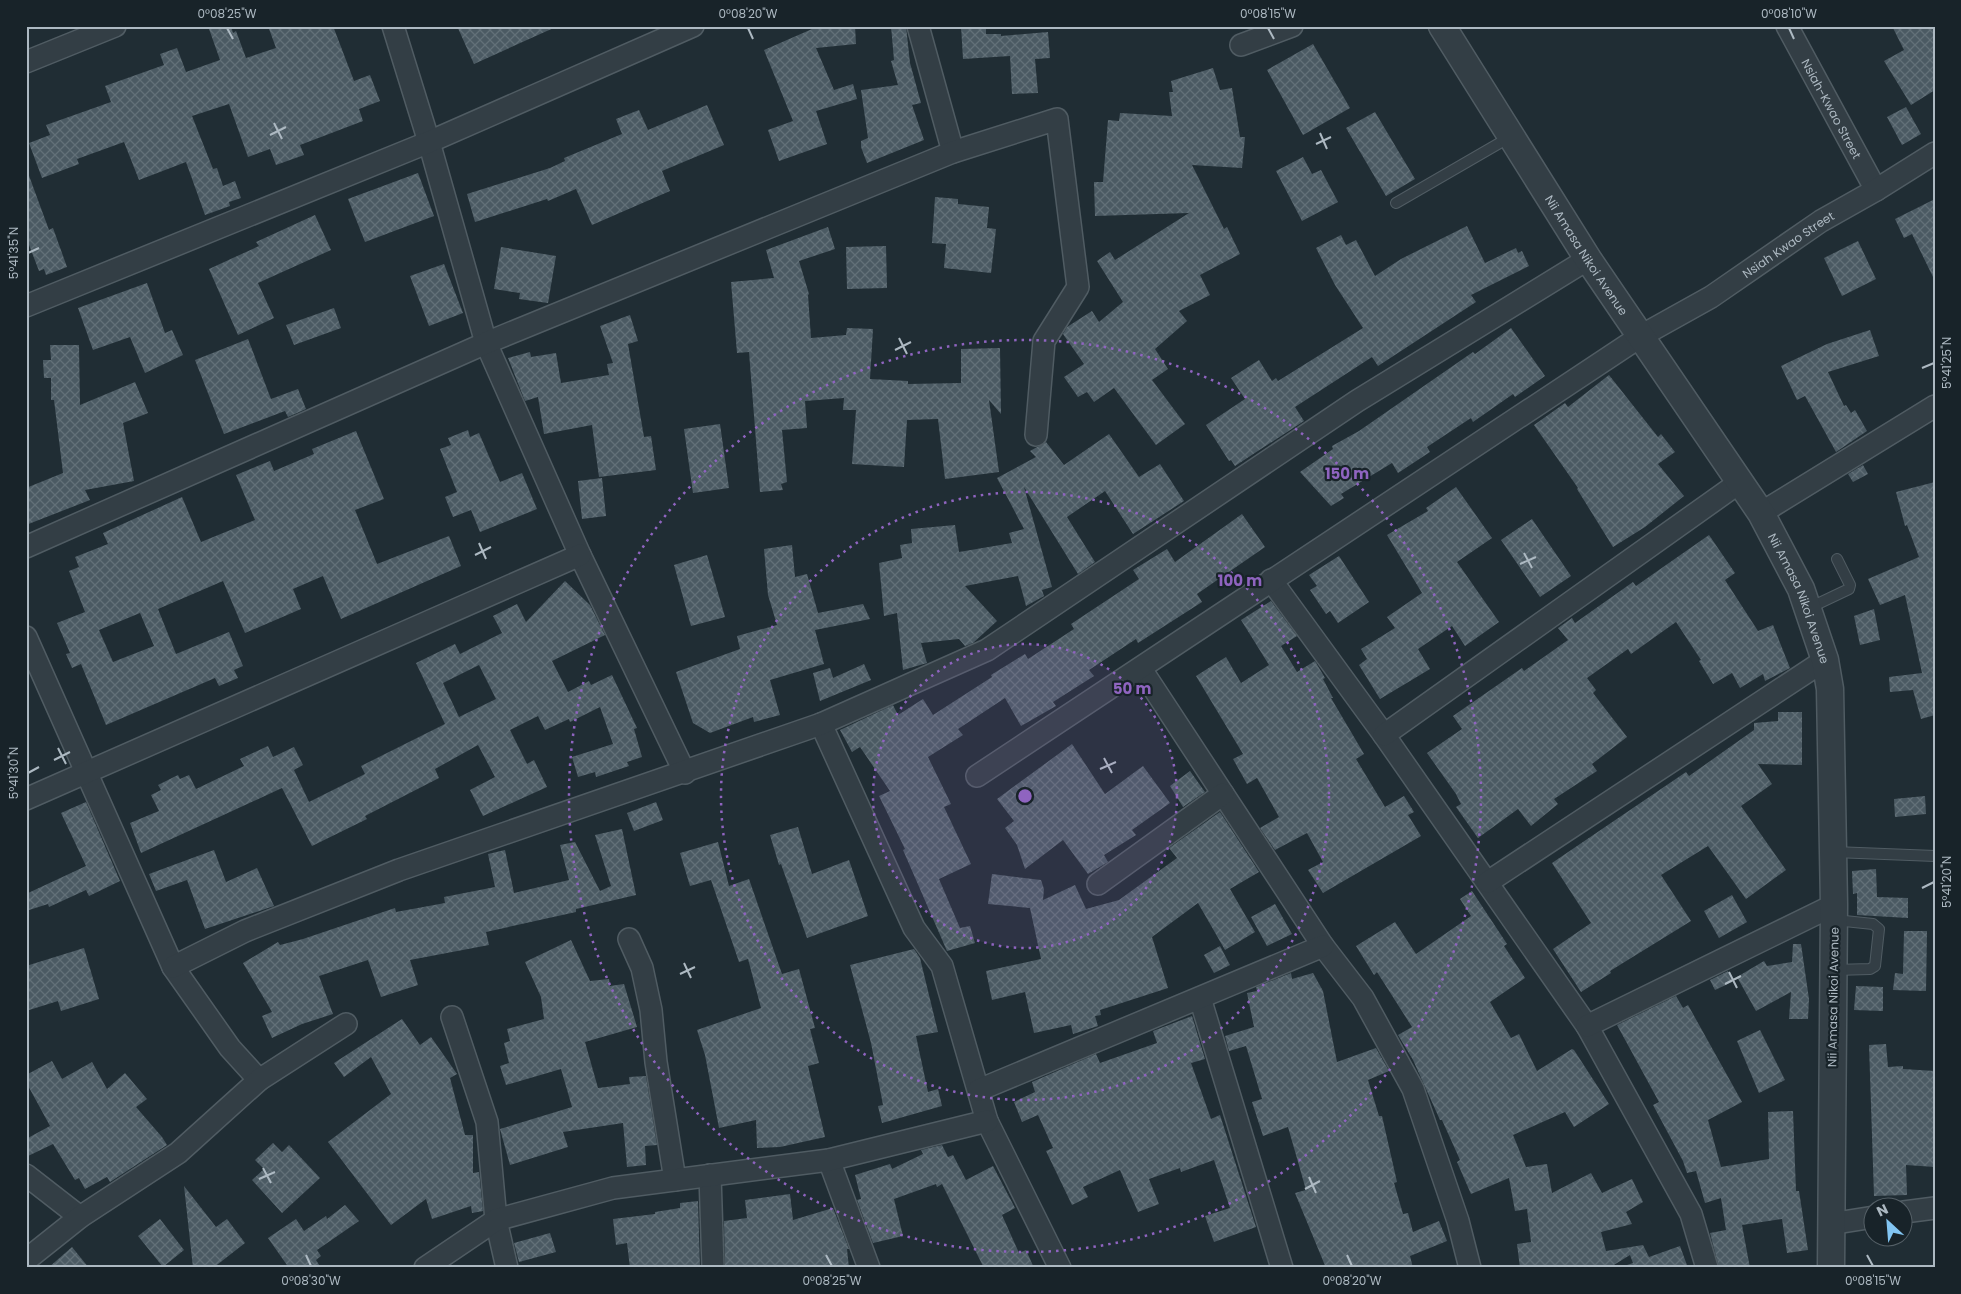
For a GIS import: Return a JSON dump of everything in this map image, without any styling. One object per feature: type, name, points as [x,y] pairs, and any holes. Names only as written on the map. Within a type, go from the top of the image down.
[{"type":"street","points":[[26,62],[115,26]]},
{"type":"street","points":[[393,26],[430,142],[486,343],[580,555],[684,773]]},
{"type":"street","points":[[26,306],[430,142],[693,26]]},
{"type":"street","points":[[918,26],[953,152]]},
{"type":"street","points":[[1241,45],[1292,26]]},
{"type":"street","name":"Nii Amasa Nikoi Avenue","points":[[1442,26],[1588,258],[1761,513],[1801,590],[1825,660],[1830,689],[1834,913],[1831,1268]]},
{"type":"street","name":"Nsiah-Kwao Street","points":[[1787,26],[1876,190]]},
{"type":"street","points":[[26,547],[486,343],[953,152],[1057,119],[1078,287],[1044,341],[1036,435]]},
{"type":"street","name":"Nsiah Kwao Street","points":[[977,776],[1141,669],[1270,580],[1641,336],[1711,297],[1821,221],[1876,190],[1935,153]]},
{"type":"street","points":[[173,966],[245,931],[399,870],[684,773],[821,724],[988,650],[1357,401],[1588,258]]},
{"type":"street","points":[[1761,513],[1935,406]]},
{"type":"street","points":[[1384,735],[1740,482]]},
{"type":"street","points":[[26,799],[580,555]]},
{"type":"street","points":[[1270,580],[1384,735],[1587,1026],[1691,1214],[1707,1268]]},
{"type":"street","points":[[26,637],[173,966],[230,1048],[259,1080]]},
{"type":"street","points":[[1488,882],[1825,660]]},
{"type":"street","points":[[1141,669],[1323,946],[1363,998],[1413,1089],[1458,1222],[1470,1268]]},
{"type":"street","points":[[821,724],[914,928],[942,966],[987,1120],[1060,1268]]},
{"type":"street","points":[[1098,884],[1223,794]]},
{"type":"street","points":[[1587,1026],[1834,913]]},
{"type":"street","points":[[629,939],[642,968],[651,1010],[656,1062],[675,1180]]},
{"type":"street","points":[[979,1090],[1323,946]]},
{"type":"street","points":[[1200,998],[1282,1268]]},
{"type":"street","points":[[452,1017],[487,1122],[496,1220],[506,1268]]},
{"type":"street","points":[[26,1260],[80,1217],[178,1153],[259,1080],[346,1024]]},
{"type":"street","points":[[424,1268],[496,1220],[613,1188],[829,1160],[987,1120]]},
{"type":"street","points":[[829,1160],[868,1268]]},
{"type":"street","points":[[26,1174],[80,1217]]},
{"type":"street","points":[[710,1175],[713,1268]]},
{"type":"street","points":[[1914,1211],[1935,1208]]},
{"type":"street","points":[[1830,1224],[1864,1219]]},
{"type":"lane","points":[[1396,203],[1511,136]]},
{"type":"lane","points":[[1808,609],[1850,589],[1850,585],[1837,559]]},
{"type":"lane","points":[[1833,852],[1935,856]]},
{"type":"lane","points":[[1833,970],[1870,969],[1875,966],[1879,929],[1873,924],[1834,913]]},
{"type":"building","points":[[208,26],[231,26],[233,33],[236,31],[246,58],[276,48],[268,26],[333,26],[354,81],[370,75],[380,101],[359,109],[363,121],[300,145],[304,155],[276,165],[270,149],[248,157],[229,104],[192,116],[213,169],[217,168],[223,186],[235,181],[241,198],[229,202],[230,206],[205,215],[186,162],[139,180],[124,142],[77,159],[79,164],[42,178],[29,143],[50,135],[46,125],[111,102],[105,86],[164,65],[160,54],[177,48],[186,72],[220,60]]},
{"type":"building","points":[[457,26],[558,26],[474,64]]},
{"type":"building","points":[[819,26],[855,26],[856,44],[816,48],[834,90],[853,84],[857,99],[816,111],[827,144],[779,161],[768,130],[793,121],[764,50]]},
{"type":"building","points":[[891,26],[906,26],[910,63],[921,103],[912,105],[924,140],[867,163],[861,147],[861,141],[868,138],[861,90],[898,85],[891,61],[894,60]]},
{"type":"building","points":[[961,26],[986,26],[986,34],[1001,34],[1001,36],[1048,32],[1050,58],[1035,59],[1038,93],[1012,94],[1010,56],[963,59]]},
{"type":"building","points":[[1892,26],[1931,26],[1935,33],[1935,90],[1911,105],[1884,61],[1904,50]]},
{"type":"building","points":[[1313,44],[1350,108],[1303,135],[1267,70]]},
{"type":"building","points":[[1213,68],[1220,90],[1232,88],[1240,137],[1245,137],[1242,168],[1192,165],[1224,229],[1227,227],[1240,254],[1200,275],[1210,295],[1179,311],[1187,321],[1155,349],[1168,369],[1152,380],[1185,424],[1156,445],[1114,388],[1094,402],[1087,392],[1078,397],[1064,377],[1084,364],[1063,334],[1067,327],[1092,311],[1099,322],[1123,302],[1097,261],[1110,252],[1115,260],[1189,213],[1095,216],[1094,182],[1103,182],[1108,120],[1119,121],[1120,113],[1172,116],[1169,92],[1173,92],[1171,81]]},
{"type":"building","points":[[707,105],[724,145],[662,171],[670,191],[592,225],[576,189],[548,201],[547,199],[475,222],[467,194],[550,168],[565,161],[564,158],[622,134],[616,119],[639,110],[648,130]]},
{"type":"building","points":[[1906,107],[1921,134],[1902,145],[1887,117]]},
{"type":"building","points":[[1375,112],[1415,179],[1386,196],[1346,128]]},
{"type":"building","points":[[1303,157],[1312,174],[1321,170],[1338,202],[1302,221],[1276,171]]},
{"type":"building","points":[[28,173],[49,230],[53,228],[67,267],[46,275],[44,269],[39,271],[26,237],[26,174]]},
{"type":"building","points":[[418,173],[434,216],[365,242],[348,199]]},
{"type":"building","points":[[935,197],[958,199],[958,204],[989,207],[987,228],[996,229],[991,273],[944,268],[946,244],[932,243]]},
{"type":"building","points":[[1935,199],[1935,281],[1912,234],[1904,238],[1895,219]]},
{"type":"building","points":[[315,215],[331,250],[258,283],[274,318],[238,335],[209,269],[259,246],[256,242]]},
{"type":"building","points":[[1467,226],[1485,263],[1516,248],[1518,253],[1522,251],[1529,266],[1471,295],[1476,302],[1378,366],[1372,357],[1295,407],[1304,421],[1235,466],[1231,460],[1229,461],[1206,425],[1245,399],[1231,378],[1259,360],[1272,381],[1276,378],[1278,381],[1363,328],[1335,285],[1316,248],[1341,235],[1346,245],[1356,240],[1375,276],[1401,259]]},
{"type":"building","points":[[828,227],[835,249],[799,261],[809,294],[811,338],[846,335],[847,328],[873,329],[870,379],[908,381],[908,384],[961,383],[961,349],[1000,348],[1001,414],[989,400],[999,472],[945,479],[938,419],[907,420],[904,467],[852,464],[856,410],[843,410],[844,398],[805,401],[807,428],[782,430],[787,482],[781,484],[783,490],[760,492],[749,352],[737,353],[731,282],[774,278],[766,250]]},
{"type":"building","points":[[1858,241],[1876,279],[1842,296],[1824,258]]},
{"type":"building","points":[[886,246],[887,288],[847,289],[846,247]]},
{"type":"building","points":[[501,247],[556,256],[548,303],[519,299],[520,293],[494,289]]},
{"type":"building","points":[[444,264],[463,313],[429,326],[410,276]]},
{"type":"building","points":[[147,283],[165,333],[172,330],[183,355],[145,373],[130,337],[93,350],[78,308]]},
{"type":"building","points":[[334,308],[341,328],[294,345],[286,325]]},
{"type":"building","points":[[630,315],[638,341],[628,344],[644,437],[651,436],[656,470],[599,477],[592,425],[544,434],[538,397],[525,401],[508,358],[530,352],[531,357],[556,353],[561,383],[609,375],[607,364],[613,363],[600,326]]},
{"type":"building","points":[[1511,328],[1545,376],[1515,397],[1513,394],[1473,422],[1471,418],[1427,447],[1430,452],[1398,473],[1392,463],[1341,494],[1344,498],[1331,506],[1300,472],[1333,449],[1332,446],[1359,431]]},
{"type":"building","points":[[1870,330],[1879,356],[1828,372],[1844,406],[1846,405],[1851,413],[1855,410],[1867,431],[1836,452],[1805,396],[1797,400],[1781,366],[1827,344]]},
{"type":"building","points":[[248,339],[271,399],[298,389],[306,409],[288,417],[285,411],[224,434],[195,360]]},
{"type":"building","points":[[50,345],[79,345],[80,405],[135,382],[148,413],[123,423],[134,481],[85,490],[90,500],[26,525],[26,488],[63,473],[54,400],[51,400],[51,378],[44,378],[43,360],[51,360]]},
{"type":"building","points":[[1609,375],[1658,437],[1661,434],[1675,452],[1658,464],[1684,496],[1645,527],[1613,547],[1578,488],[1534,425],[1565,403],[1568,407]]},
{"type":"building","points":[[720,424],[729,488],[693,493],[684,429]]},
{"type":"building","points":[[468,430],[470,437],[479,433],[500,482],[522,473],[537,509],[480,532],[471,510],[453,517],[445,497],[457,492],[440,449],[451,445],[448,438]]},
{"type":"building","points":[[356,431],[384,499],[355,510],[377,564],[449,536],[461,566],[341,619],[323,576],[293,589],[301,609],[245,633],[223,581],[158,609],[176,654],[229,632],[243,666],[234,670],[238,678],[219,686],[215,678],[106,725],[81,664],[72,668],[66,654],[70,653],[57,623],[85,612],[69,571],[79,567],[75,557],[108,544],[103,533],[182,497],[201,542],[255,520],[236,475],[270,461],[274,471],[314,454],[312,449]],"holes":[[[140,613],[154,646],[113,662],[99,630]]]},
{"type":"building","points":[[1109,434],[1139,477],[1160,464],[1184,501],[1133,534],[1105,491],[1067,517],[1095,562],[1078,574],[1024,487],[1052,587],[1042,590],[1044,596],[1026,606],[1018,576],[965,586],[997,621],[973,643],[965,646],[959,639],[921,643],[927,663],[903,670],[897,613],[884,616],[879,563],[902,558],[900,545],[912,543],[911,529],[955,525],[959,552],[1012,543],[1009,533],[1024,529],[997,478],[1036,457],[1030,451],[1046,442],[1064,465]]},
{"type":"building","points":[[1863,465],[1868,474],[1853,482],[1848,474]]},
{"type":"building","points":[[602,478],[606,516],[582,519],[578,481]]},
{"type":"building","points":[[1935,482],[1935,715],[1921,719],[1913,690],[1890,692],[1889,677],[1922,673],[1905,595],[1880,605],[1868,579],[1919,557],[1907,525],[1905,526],[1896,492]]},
{"type":"building","points":[[1456,487],[1492,538],[1457,562],[1499,622],[1465,646],[1452,626],[1418,649],[1430,669],[1380,699],[1359,665],[1367,659],[1361,649],[1395,628],[1387,617],[1422,593],[1387,535],[1428,511],[1426,508]]},
{"type":"building","points":[[1242,514],[1265,547],[1197,594],[1202,602],[1138,643],[1136,639],[1089,670],[1094,676],[1053,702],[1056,706],[1021,726],[1005,698],[958,729],[963,735],[928,757],[951,804],[944,807],[971,864],[939,879],[960,928],[970,926],[975,943],[947,951],[903,850],[905,849],[879,796],[890,791],[860,747],[852,752],[840,730],[893,705],[898,715],[923,699],[933,715],[1025,654],[1028,659],[1074,629],[1071,624],[1139,579],[1133,570],[1167,549],[1175,562]]},
{"type":"building","points":[[1532,519],[1571,576],[1540,597],[1501,540]]},
{"type":"building","points":[[1709,535],[1735,573],[1725,580],[1758,631],[1773,625],[1790,668],[1765,681],[1763,674],[1740,688],[1732,673],[1713,684],[1699,661],[1701,660],[1676,622],[1631,654],[1628,649],[1587,678],[1596,690],[1593,693],[1627,737],[1592,764],[1597,771],[1554,799],[1558,804],[1531,826],[1518,809],[1478,838],[1456,807],[1461,804],[1456,794],[1427,753],[1462,729],[1453,716],[1522,668],[1524,671],[1568,640],[1558,628],[1572,618],[1575,623],[1633,582],[1636,586]]},
{"type":"building","points":[[792,545],[795,577],[807,574],[818,613],[863,604],[870,619],[815,630],[824,664],[770,680],[780,715],[754,722],[753,717],[710,733],[693,723],[676,672],[740,649],[737,636],[777,625],[768,595],[764,549]]},
{"type":"building","points":[[707,555],[725,617],[691,626],[674,565]]},
{"type":"building","points":[[1339,556],[1369,602],[1338,623],[1330,611],[1326,614],[1310,590],[1317,586],[1309,575]]},
{"type":"building","points":[[565,581],[590,605],[605,635],[552,661],[568,692],[589,681],[591,685],[612,675],[637,728],[634,729],[642,757],[627,762],[629,766],[596,777],[595,772],[578,777],[572,757],[613,744],[600,707],[570,722],[569,719],[545,730],[538,716],[510,730],[527,764],[534,760],[547,787],[483,816],[470,790],[495,777],[478,745],[435,769],[439,778],[365,816],[367,819],[312,846],[282,788],[141,853],[130,823],[159,811],[151,795],[161,790],[158,785],[178,775],[180,779],[189,775],[196,789],[244,766],[240,759],[268,746],[273,757],[294,747],[303,765],[294,770],[309,802],[365,774],[361,766],[445,724],[416,663],[455,644],[460,654],[502,633],[493,616],[517,604],[526,622]],"holes":[[[479,665],[496,699],[459,717],[443,683]]]},
{"type":"building","points":[[1271,601],[1297,636],[1281,646],[1297,672],[1315,661],[1325,678],[1323,679],[1333,698],[1331,698],[1364,754],[1356,759],[1385,807],[1404,796],[1414,812],[1408,815],[1421,836],[1323,893],[1308,870],[1323,862],[1307,833],[1275,850],[1260,828],[1279,817],[1257,778],[1247,784],[1233,759],[1243,754],[1196,676],[1226,657],[1241,683],[1269,665],[1241,620]]},
{"type":"building","points":[[1874,609],[1880,640],[1860,645],[1854,616]]},
{"type":"building","points":[[864,664],[871,680],[820,701],[813,673],[830,668],[833,678]]},
{"type":"building","points":[[1778,712],[1802,712],[1802,765],[1758,764],[1772,784],[1741,806],[1786,870],[1746,899],[1708,846],[1661,875],[1691,921],[1610,971],[1611,973],[1581,992],[1553,949],[1591,923],[1552,863],[1686,772],[1689,776],[1754,730],[1754,723],[1778,721]]},
{"type":"building","points":[[1072,744],[1105,794],[1143,766],[1170,803],[1132,830],[1136,835],[1104,855],[1108,862],[1088,874],[1063,840],[1025,869],[1017,845],[1005,828],[1014,821],[997,799]]},
{"type":"building","points":[[1190,771],[1205,792],[1183,807],[1170,786]]},
{"type":"building","points":[[1925,796],[1926,814],[1895,817],[1894,799]]},
{"type":"building","points":[[86,802],[120,881],[89,896],[86,890],[49,907],[48,904],[26,911],[26,894],[86,866],[61,813]]},
{"type":"building","points":[[656,802],[663,820],[634,831],[627,813]]},
{"type":"building","points":[[1220,812],[1259,872],[1230,889],[1255,932],[1225,950],[1198,903],[1152,937],[1168,988],[1100,1010],[1101,1015],[1095,1016],[1098,1026],[1073,1034],[1071,1025],[1034,1033],[1025,992],[992,1000],[986,971],[1041,959],[1030,908],[988,904],[992,874],[1041,880],[1044,889],[1043,900],[1075,885],[1086,909],[1119,900],[1177,858],[1169,848]]},
{"type":"building","points":[[798,827],[812,874],[849,860],[868,916],[807,938],[781,864],[779,865],[770,835]]},
{"type":"building","points":[[622,829],[636,895],[576,909],[576,912],[486,932],[489,945],[410,960],[418,985],[381,997],[368,960],[319,976],[333,1014],[302,1024],[272,1038],[262,1016],[272,1012],[243,963],[278,942],[280,945],[303,939],[395,908],[396,912],[445,903],[444,897],[495,887],[488,854],[505,850],[514,893],[569,880],[560,845],[575,842],[600,891],[611,886],[595,835]]},
{"type":"building","points":[[718,842],[729,886],[749,879],[782,974],[799,969],[815,1028],[810,1029],[819,1063],[808,1066],[825,1137],[780,1147],[757,1148],[756,1120],[719,1128],[705,1055],[697,1030],[761,1008],[748,959],[739,962],[711,880],[690,886],[680,853]]},
{"type":"building","points":[[214,850],[226,882],[257,868],[274,906],[205,929],[187,880],[156,891],[149,874]]},
{"type":"building","points":[[1876,869],[1877,897],[1908,898],[1908,918],[1857,915],[1857,893],[1853,894],[1852,871]]},
{"type":"building","points":[[1472,891],[1507,944],[1504,946],[1525,978],[1490,1002],[1511,1038],[1519,1034],[1537,1071],[1572,1049],[1574,1050],[1609,1104],[1574,1127],[1565,1112],[1513,1135],[1526,1167],[1547,1164],[1552,1193],[1591,1173],[1602,1193],[1632,1179],[1643,1202],[1626,1212],[1632,1224],[1601,1232],[1606,1251],[1643,1245],[1649,1257],[1680,1246],[1688,1268],[1627,1268],[1627,1265],[1633,1263],[1630,1255],[1609,1268],[1520,1268],[1517,1244],[1531,1242],[1527,1209],[1515,1211],[1509,1178],[1471,1194],[1457,1162],[1460,1160],[1442,1120],[1440,1120],[1413,1060],[1398,1035],[1412,1027],[1377,972],[1374,975],[1356,946],[1395,922],[1416,954],[1471,916],[1460,899]]},
{"type":"building","points":[[1732,895],[1747,922],[1719,938],[1704,911]]},
{"type":"building","points":[[1275,904],[1292,934],[1267,946],[1251,917]]},
{"type":"building","points":[[1904,931],[1927,931],[1926,991],[1893,990],[1895,973],[1903,974]]},
{"type":"building","points":[[571,940],[590,981],[609,979],[610,986],[624,984],[637,1027],[585,1042],[598,1088],[630,1084],[629,1077],[646,1076],[657,1145],[645,1146],[646,1165],[627,1167],[623,1123],[563,1132],[568,1147],[510,1165],[500,1129],[572,1107],[561,1069],[506,1085],[500,1066],[509,1063],[504,1043],[510,1041],[507,1029],[544,1019],[541,997],[525,962]]},
{"type":"building","points":[[1793,944],[1801,944],[1809,999],[1808,1019],[1789,1019],[1791,992],[1756,1011],[1737,977],[1764,961],[1767,966],[1792,962]]},
{"type":"building","points":[[1220,946],[1230,965],[1214,973],[1204,955]]},
{"type":"building","points":[[84,948],[99,999],[61,1011],[58,1001],[26,1011],[26,966]]},
{"type":"building","points":[[914,949],[920,958],[938,1032],[916,1036],[928,1092],[938,1089],[942,1106],[882,1123],[878,1106],[883,1105],[871,1043],[850,965]]},
{"type":"building","points":[[1728,971],[1732,982],[1715,990],[1710,980]]},
{"type":"building","points":[[1291,973],[1292,979],[1313,973],[1323,991],[1337,1062],[1376,1048],[1389,1071],[1368,1080],[1379,1116],[1382,1116],[1397,1182],[1394,1183],[1403,1214],[1408,1213],[1413,1232],[1439,1221],[1447,1241],[1410,1256],[1413,1268],[1326,1268],[1295,1193],[1306,1190],[1288,1127],[1263,1136],[1252,1102],[1262,1099],[1246,1046],[1229,1051],[1225,1036],[1254,1027],[1247,993],[1257,991],[1256,987]]},
{"type":"building","points":[[1856,986],[1883,987],[1883,1011],[1854,1010]]},
{"type":"building","points":[[1676,996],[1683,1008],[1688,1005],[1742,1102],[1708,1120],[1721,1167],[1769,1159],[1768,1112],[1793,1111],[1796,1191],[1799,1191],[1808,1250],[1787,1253],[1782,1219],[1742,1225],[1750,1268],[1719,1268],[1710,1233],[1726,1230],[1721,1198],[1705,1203],[1696,1171],[1687,1173],[1683,1161],[1653,1105],[1659,1102],[1617,1025]]},
{"type":"building","points":[[1192,1016],[1205,1059],[1191,1063],[1211,1119],[1220,1115],[1256,1227],[1214,1242],[1205,1216],[1230,1208],[1214,1160],[1181,1172],[1180,1168],[1149,1179],[1159,1204],[1138,1212],[1120,1170],[1083,1187],[1088,1197],[1072,1205],[1046,1151],[1053,1148],[1038,1115],[1022,1122],[1014,1102],[1035,1092],[1032,1082],[1096,1054],[1100,1063],[1157,1043],[1153,1031]]},
{"type":"building","points":[[402,1019],[420,1045],[431,1037],[457,1074],[450,1078],[465,1135],[473,1135],[473,1173],[479,1172],[483,1211],[472,1213],[471,1206],[432,1219],[426,1199],[391,1225],[328,1142],[391,1094],[371,1057],[344,1077],[334,1063]]},
{"type":"building","points":[[1760,1030],[1785,1080],[1759,1093],[1737,1041]]},
{"type":"building","points":[[1886,1044],[1888,1067],[1903,1066],[1903,1069],[1935,1071],[1935,1167],[1906,1165],[1907,1195],[1874,1196],[1869,1045]]},
{"type":"building","points":[[52,1061],[62,1079],[92,1062],[107,1089],[125,1073],[147,1099],[136,1107],[167,1145],[110,1182],[107,1177],[85,1189],[79,1178],[75,1180],[53,1144],[26,1157],[26,1139],[50,1126],[26,1082],[26,1075]]},
{"type":"building","points":[[273,1143],[282,1152],[289,1145],[320,1178],[282,1213],[252,1180],[264,1169],[255,1160]]},
{"type":"building","points":[[942,1145],[948,1157],[953,1155],[966,1180],[993,1166],[1015,1208],[1002,1215],[1019,1253],[1026,1250],[1034,1268],[984,1268],[942,1184],[937,1187],[936,1184],[894,1199],[903,1236],[873,1243],[857,1200],[861,1199],[855,1175],[890,1164],[892,1169],[923,1154],[921,1150]]},
{"type":"building","points":[[184,1186],[216,1227],[227,1219],[245,1243],[213,1268],[193,1268]]},
{"type":"building","points":[[790,1194],[793,1220],[833,1208],[849,1249],[847,1249],[849,1268],[725,1268],[724,1221],[747,1218],[745,1200]]},
{"type":"building","points":[[698,1201],[700,1268],[630,1268],[627,1243],[616,1245],[613,1219],[655,1214],[655,1212],[680,1208],[680,1203]]},
{"type":"building","points":[[345,1205],[359,1221],[317,1250],[321,1256],[316,1260],[321,1268],[289,1268],[268,1238],[296,1219],[304,1231],[326,1216],[327,1219]]},
{"type":"building","points":[[160,1219],[184,1250],[163,1267],[138,1236]]},
{"type":"building","points":[[550,1233],[556,1252],[519,1262],[514,1243]]},
{"type":"building","points":[[72,1247],[89,1268],[48,1268]]}]
